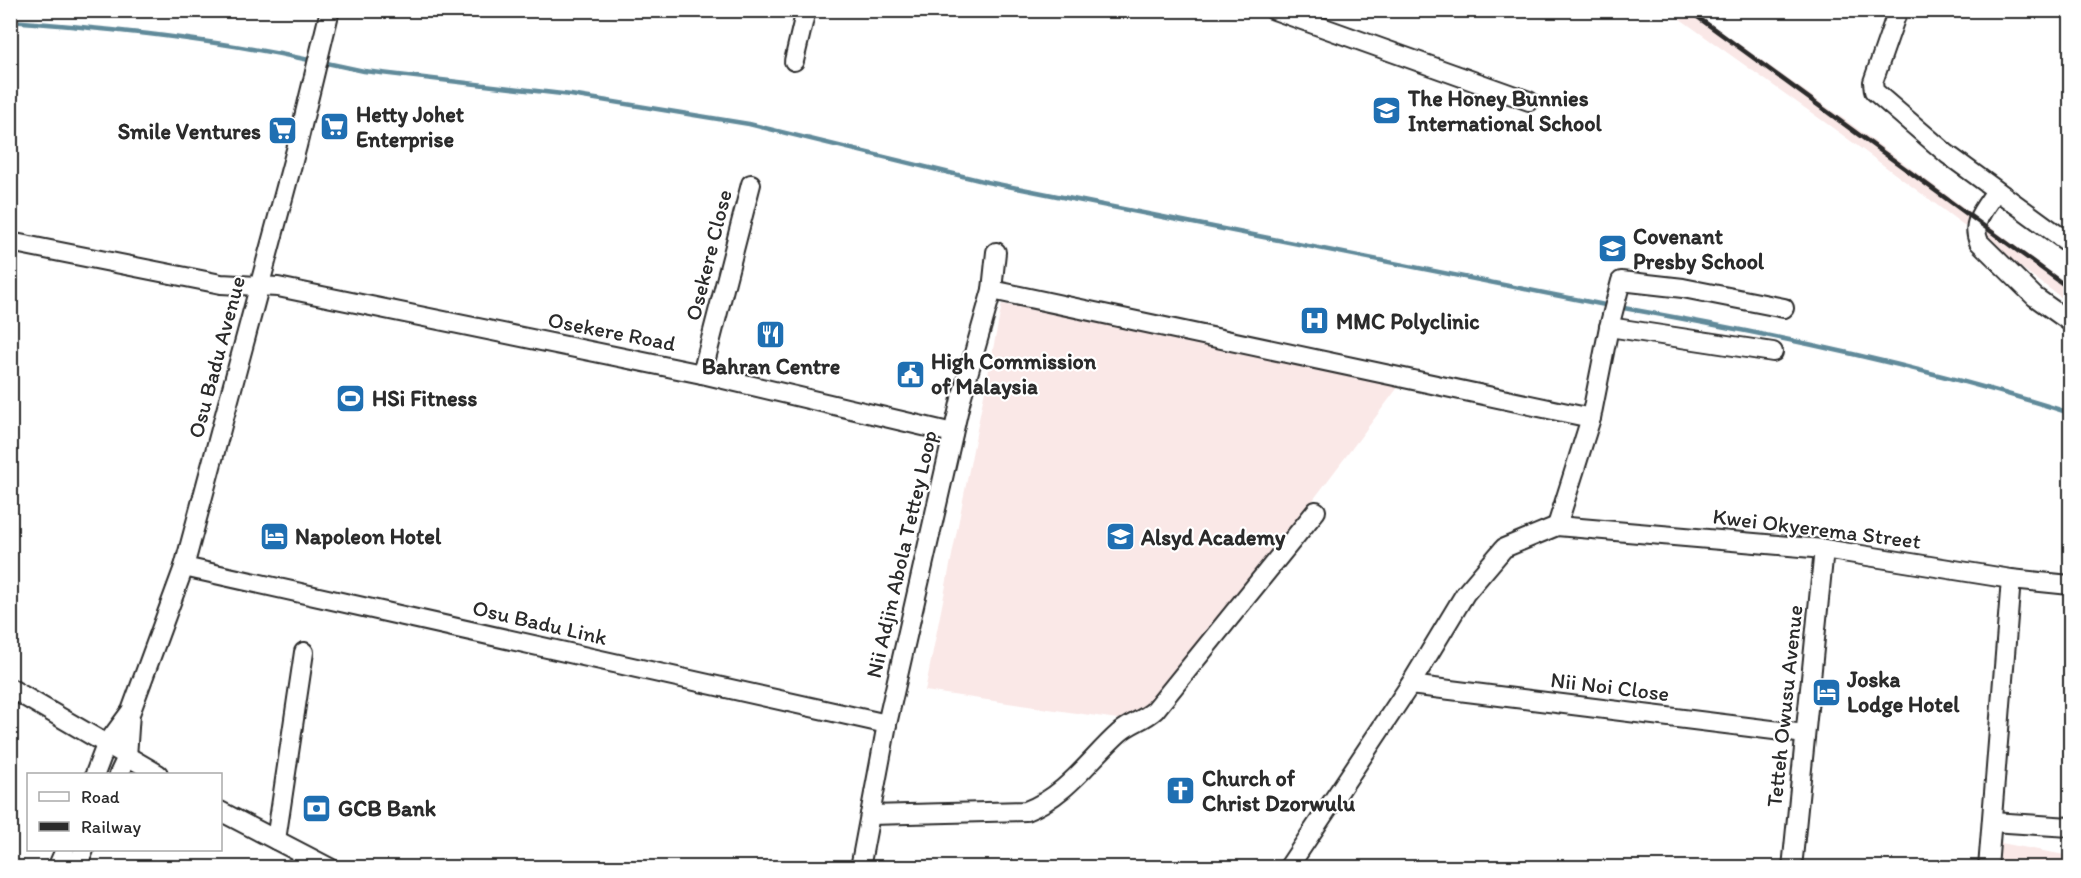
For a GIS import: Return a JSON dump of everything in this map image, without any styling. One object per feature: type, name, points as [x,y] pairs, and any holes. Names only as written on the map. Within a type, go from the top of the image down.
[{"type":"street","name":"Osu Badu Avenue","points":[[95,773],[106,745],[130,711],[184,567],[260,286],[330,10]]},
{"type":"street","points":[[794,61],[806,10]]},
{"type":"street","points":[[1274,10],[1529,100]]},
{"type":"street","points":[[1899,10],[1873,82],[1874,91],[1947,154],[2070,244]]},
{"type":"street","name":"Osekere Close","points":[[702,374],[751,183]]},
{"type":"street","points":[[1996,191],[1977,221],[1975,233],[1979,242],[2035,297],[2070,322]]},
{"type":"street","name":"Osekere Road","points":[[10,242],[221,284],[278,287],[702,374],[953,433]]},
{"type":"street","name":"Nii Adjin Abola Tettey Loop","points":[[860,867],[887,724],[953,433],[992,290],[996,252]]},
{"type":"street","points":[[1288,867],[1410,686],[1465,594],[1504,548],[1557,526],[1591,418],[1611,319],[1622,281],[1662,284],[1784,308]]},
{"type":"street","points":[[992,290],[1591,418]]},
{"type":"street","points":[[1611,319],[1773,352]]},
{"type":"street","points":[[870,815],[1026,811],[1043,805],[1059,794],[1121,731],[1142,721],[1155,710],[1316,511]]},
{"type":"street","name":"Kwei Okyerema Street","points":[[1557,526],[1824,549],[2011,579],[2070,585]]},
{"type":"street","name":"Tetteh Owusu Avenue","points":[[1792,867],[1824,549]]},
{"type":"street","name":"Osu Badu Link","points":[[184,567],[887,724]]},
{"type":"street","points":[[1988,867],[2011,579]]},
{"type":"street","points":[[276,840],[304,652]]},
{"type":"street","name":"Nii Noi Close","points":[[1410,686],[1805,734]]},
{"type":"street","points":[[10,688],[156,773]]},
{"type":"street","name":"Osu Badu Avenue","points":[[119,773],[127,757],[130,711]]},
{"type":"street","points":[[222,812],[330,867]]},
{"type":"street","points":[[1992,822],[2070,827]]},
{"type":"street","points":[[57,867],[64,851]]},
{"type":"street","points":[[76,867],[83,851]]},
{"type":"shaded area","points":[[1669,11],[1693,11],[1852,125],[2070,286],[2070,304],[1844,136]]},
{"type":"shaded area","name":"Alsyd Academy","points":[[1002,304],[1402,382],[1145,723],[925,691]]},
{"type":"shaded area","points":[[1985,840],[2070,856],[2070,867],[1982,868]]},
{"type":"waterway","points":[[10,21],[163,36],[314,61]]},
{"type":"waterway","points":[[322,62],[364,71],[571,95],[749,124],[987,182],[1610,306]]},
{"type":"waterway","points":[[1618,307],[1846,352],[1959,380],[2070,413]]},
{"type":"railway","points":[[1688,10],[2070,289]]},
{"type":"place","name":"The Honey Bunnies International School","points":[[1387,111]]},
{"type":"place","name":"Hetty Johet Enterprise","points":[[335,127]]},
{"type":"place","name":"Smile Ventures","points":[[282,131]]},
{"type":"place","name":"Covenant Presby School","points":[[1612,249]]},
{"type":"place","name":"MMC Polyclinic","points":[[1315,321]]},
{"type":"place","name":"Bahran Centre","points":[[771,334]]},
{"type":"place","name":"High Commission of Malaysia","points":[[910,374]]},
{"type":"place","name":"HSi Fitness","points":[[351,398]]},
{"type":"place","name":"Napoleon Hotel","points":[[274,536]]},
{"type":"place","name":"Alsyd Academy","points":[[1120,537]]},
{"type":"place","name":"Joska Lodge Hotel","points":[[1826,692]]},
{"type":"place","name":"Church of Christ Dzorwulu","points":[[1181,791]]},
{"type":"place","name":"GCB Bank","points":[[317,808]]}]
